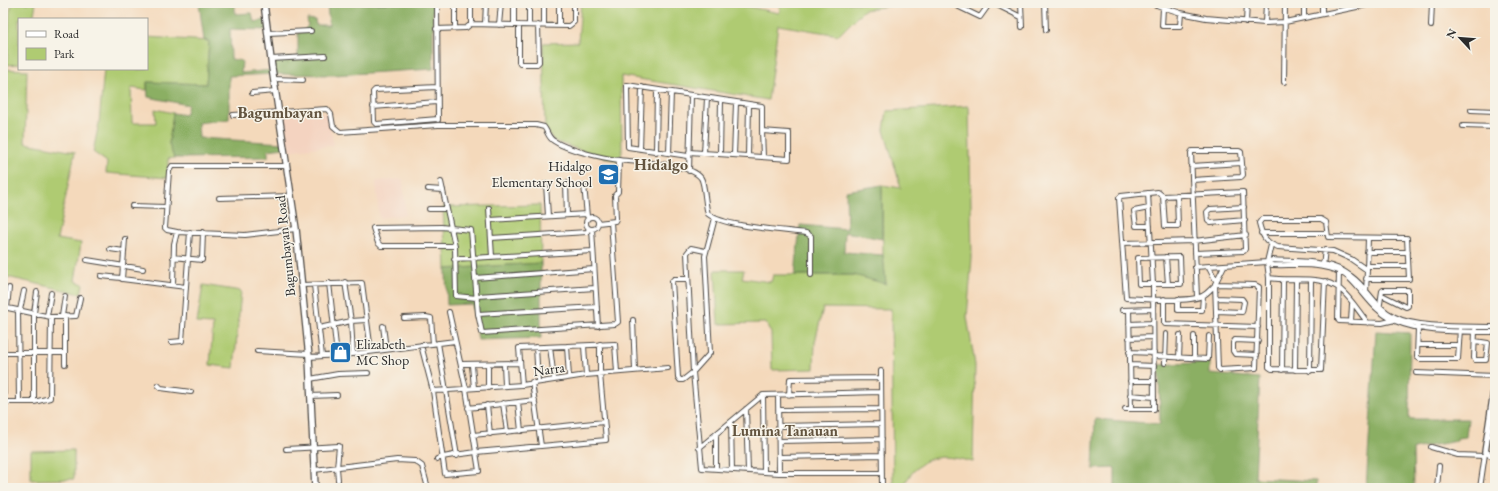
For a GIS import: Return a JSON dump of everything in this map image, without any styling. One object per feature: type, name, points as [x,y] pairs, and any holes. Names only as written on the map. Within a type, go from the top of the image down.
[{"type":"street","name":"Bagumbayan Road","points":[[264,3],[292,196],[302,285],[309,356],[315,488]]},
{"type":"street","points":[[437,3],[436,29],[438,125]]},
{"type":"street","points":[[455,3],[455,28]]},
{"type":"street","points":[[471,3],[471,24]]},
{"type":"street","points":[[485,24],[486,3]]},
{"type":"street","points":[[499,24],[500,3]]},
{"type":"street","points":[[514,3],[520,64],[537,64],[539,62],[538,25]]},
{"type":"street","points":[[529,25],[530,3]]},
{"type":"street","points":[[544,3],[544,25]]},
{"type":"street","points":[[559,3],[559,26]]},
{"type":"street","points":[[436,29],[466,28],[471,24],[569,26],[574,22],[574,3]]},
{"type":"street","points":[[951,3],[980,17],[990,3]]},
{"type":"street","points":[[993,3],[1021,17]]},
{"type":"street","points":[[1021,3],[1022,27]]},
{"type":"street","points":[[1045,3],[1046,30]]},
{"type":"street","points":[[1150,3],[1181,13],[1246,22],[1265,23],[1285,22],[1304,16],[1376,3]]},
{"type":"street","points":[[1246,22],[1247,3]]},
{"type":"street","points":[[1265,23],[1266,3]]},
{"type":"street","points":[[1284,82],[1285,3]]},
{"type":"street","points":[[1304,3],[1304,16]]},
{"type":"street","points":[[1322,3],[1322,13]]},
{"type":"street","points":[[1431,26],[1432,3]]},
{"type":"street","points":[[1163,8],[1162,26],[1180,26],[1181,13]]},
{"type":"street","points":[[268,33],[311,31]]},
{"type":"street","points":[[271,59],[326,56]]},
{"type":"street","points":[[274,79],[302,80]]},
{"type":"street","points":[[762,131],[789,133],[789,159],[763,156],[656,152],[628,147],[627,85],[762,106],[762,131],[763,156]]},
{"type":"street","points":[[437,87],[375,90],[373,92],[373,107],[374,122],[378,124],[438,120]]},
{"type":"street","points":[[640,149],[642,87]]},
{"type":"street","points":[[656,152],[657,90]]},
{"type":"street","points":[[252,92],[276,91]]},
{"type":"street","points":[[670,153],[671,92]]},
{"type":"street","points":[[689,170],[688,154],[691,96]]},
{"type":"street","points":[[704,153],[707,98]]},
{"type":"street","points":[[720,154],[722,100]]},
{"type":"street","points":[[373,107],[437,102]]},
{"type":"street","points":[[734,155],[736,103]]},
{"type":"street","points":[[748,156],[749,105]]},
{"type":"street","points":[[232,115],[327,109],[331,114],[333,126],[340,132],[438,125],[536,125],[544,127],[548,136],[559,144],[619,160],[657,163],[689,170],[697,174],[702,180],[708,214],[715,218],[759,228],[809,234],[811,236],[811,275]]},
{"type":"street","points":[[1471,110],[1495,112]]},
{"type":"street","points":[[1463,126],[1495,127]]},
{"type":"street","points":[[1192,180],[1240,177],[1243,175],[1239,151],[1192,151],[1191,166],[1197,297]]},
{"type":"street","points":[[491,238],[586,232],[596,227],[598,223],[611,222],[616,219],[615,195],[618,192],[619,160]]},
{"type":"street","points":[[1191,166],[1242,163]]},
{"type":"street","points":[[287,166],[172,166],[169,171],[165,228],[167,230],[177,232],[245,235],[296,229]]},
{"type":"street","points":[[441,182],[454,246],[456,296],[477,297],[596,288]]},
{"type":"street","points":[[566,183],[568,215]]},
{"type":"street","points":[[546,184],[548,216]]},
{"type":"street","points":[[584,185],[587,216],[586,225],[591,229],[598,326]]},
{"type":"street","points":[[428,189],[443,190]]},
{"type":"street","points":[[1195,253],[1244,251],[1246,247],[1246,235],[1244,193],[1242,191],[1163,196],[1161,193],[1148,193],[1121,196],[1119,198],[1126,298],[1178,299],[1203,296],[1215,283],[1224,266]]},
{"type":"street","points":[[1125,409],[1154,409],[1154,284],[1148,193]]},
{"type":"street","points":[[1163,196],[1165,226],[1178,226],[1177,195]]},
{"type":"street","points":[[219,198],[292,196]]},
{"type":"street","points":[[132,206],[166,207]]},
{"type":"street","points":[[1244,207],[1210,209],[1207,212],[1208,221],[1211,223],[1245,220]]},
{"type":"street","points":[[489,208],[492,257]]},
{"type":"street","points":[[1149,208],[1135,210],[1135,218],[1136,226],[1150,226]]},
{"type":"street","points":[[429,209],[447,209]]},
{"type":"street","points":[[490,220],[568,215],[595,217],[598,223]]},
{"type":"street","points":[[688,279],[674,279],[672,281],[678,377],[680,380],[683,380],[693,372],[710,353],[705,251],[715,218]]},
{"type":"street","points":[[1366,279],[1409,279],[1408,240],[1406,238],[1328,237],[1326,233],[1326,222],[1322,219],[1262,219],[1259,223],[1261,233],[1271,245],[1325,249],[1342,254],[1367,268],[1408,266]]},
{"type":"street","points":[[454,246],[382,246],[378,243],[373,228],[469,229],[472,232],[478,314],[482,333],[615,324],[618,322],[611,222]]},
{"type":"street","points":[[173,285],[173,257],[177,232]]},
{"type":"street","points":[[171,342],[182,341],[190,232]]},
{"type":"street","points":[[173,257],[202,260],[203,232]]},
{"type":"street","points":[[1261,233],[1326,233]]},
{"type":"street","points":[[1122,243],[1194,241],[1246,235]]},
{"type":"street","points":[[121,278],[125,238]]},
{"type":"street","points":[[1366,298],[1368,238]]},
{"type":"street","points":[[1271,245],[1267,262],[1269,278],[1268,364],[1272,369],[1310,371],[1321,370],[1324,281]]},
{"type":"street","points":[[705,251],[691,248],[687,253],[693,372],[702,468],[779,473],[882,473]]},
{"type":"street","points":[[110,249],[124,251]]},
{"type":"street","points":[[1323,265],[1325,249]]},
{"type":"street","points":[[454,260],[593,250]]},
{"type":"street","points":[[1367,252],[1408,252]]},
{"type":"street","points":[[1166,257],[1168,284]]},
{"type":"street","points":[[1152,258],[1180,258],[1181,284],[1139,283],[1138,259],[1152,258]]},
{"type":"street","points":[[87,260],[123,264],[143,269]]},
{"type":"street","points":[[1195,267],[1224,266],[1267,262],[1272,260],[1298,264],[1323,265],[1352,276],[1379,310]]},
{"type":"street","points":[[1209,267],[1215,283],[1219,369],[1254,369],[1257,367],[1258,286],[1215,283]]},
{"type":"street","points":[[475,278],[594,269]]},
{"type":"street","points":[[1339,270],[1338,319],[1342,322],[1368,323],[1396,320]]},
{"type":"street","points":[[1339,270],[1379,310],[1396,320],[1418,326],[1475,329],[1495,327]]},
{"type":"street","points":[[101,276],[186,287]]},
{"type":"street","points":[[1269,278],[1283,280],[1324,281],[1339,288],[1368,323]]},
{"type":"street","points":[[1282,370],[1283,280]]},
{"type":"street","points":[[1295,370],[1296,280]]},
{"type":"street","points":[[1310,280],[1310,371]]},
{"type":"street","points":[[302,285],[345,282],[362,283],[371,351]]},
{"type":"street","points":[[345,282],[351,321],[353,354]]},
{"type":"street","points":[[329,283],[337,355]]},
{"type":"street","points":[[314,285],[322,356]]},
{"type":"street","points":[[9,288],[4,307],[3,402],[34,402],[50,398],[49,316],[51,294]]},
{"type":"street","points":[[1379,310],[1382,295],[1383,290],[1409,291],[1408,306],[1406,307],[1398,304],[1382,295]]},
{"type":"street","points":[[19,402],[19,310],[24,291]]},
{"type":"street","points":[[34,402],[34,313],[37,292]]},
{"type":"street","points":[[65,296],[63,316],[65,364]]},
{"type":"street","points":[[1178,299],[1178,310],[1202,310],[1203,296]]},
{"type":"street","points":[[4,307],[49,316],[76,316],[80,298]]},
{"type":"street","points":[[1216,298],[1242,299],[1244,302],[1242,312],[1217,311]]},
{"type":"street","points":[[1164,299],[1164,323],[1258,327]]},
{"type":"street","points":[[1351,322],[1352,304]]},
{"type":"street","points":[[478,314],[596,307]]},
{"type":"street","points":[[1122,310],[1153,309]]},
{"type":"street","points":[[1128,310],[1131,409]]},
{"type":"street","points":[[421,345],[433,391],[445,474],[479,471],[466,389],[449,312]]},
{"type":"street","points":[[404,318],[431,318],[433,344]]},
{"type":"street","points":[[319,328],[351,321],[366,320]]},
{"type":"street","points":[[632,320],[635,370]]},
{"type":"street","points":[[1129,324],[1153,323]]},
{"type":"street","points":[[383,326],[386,349]]},
{"type":"street","points":[[1418,326],[1417,358],[1420,359],[1457,360],[1460,328]]},
{"type":"street","points":[[1474,341],[1488,343],[1486,360],[1474,359],[1474,341],[1475,329]]},
{"type":"street","points":[[1481,329],[1495,332]]},
{"type":"street","points":[[1165,363],[1166,334]]},
{"type":"street","points":[[1180,335],[1180,358]]},
{"type":"street","points":[[1194,336],[1194,358]]},
{"type":"street","points":[[1129,352],[1154,354],[1165,357],[1208,359],[1209,336]]},
{"type":"street","points":[[1129,338],[1154,337]]},
{"type":"street","points":[[1257,354],[1235,354],[1233,352],[1233,343],[1235,340],[1258,341]]},
{"type":"street","points":[[256,351],[322,356],[353,354],[455,341]]},
{"type":"street","points":[[438,343],[457,456]]},
{"type":"street","points":[[437,459],[442,456],[457,456],[476,452],[606,440],[600,374],[600,344]]},
{"type":"street","points":[[522,385],[519,348],[615,344],[617,372]]},
{"type":"street","points":[[1418,345],[1459,345]]},
{"type":"street","points":[[567,346],[569,377]]},
{"type":"street","points":[[584,346],[586,375]]},
{"type":"street","points":[[550,347],[554,379]]},
{"type":"street","points":[[536,348],[538,381]]},
{"type":"street","points":[[3,353],[65,353]]},
{"type":"street","points":[[461,364],[504,365],[520,363]]},
{"type":"street","points":[[472,365],[474,388]]},
{"type":"street","points":[[488,365],[488,388]]},
{"type":"street","points":[[504,365],[505,385]]},
{"type":"street","points":[[1130,365],[1154,366]]},
{"type":"street","name":"Narra","points":[[433,391],[522,385],[538,381],[586,375],[668,368]]},
{"type":"street","points":[[881,371],[882,488]]},
{"type":"street","points":[[310,379],[338,374],[368,373]]},
{"type":"street","points":[[1416,374],[1495,376]]},
{"type":"street","points":[[789,395],[790,379],[881,378]]},
{"type":"street","points":[[1130,381],[1154,381]]},
{"type":"street","points":[[532,382],[541,446]]},
{"type":"street","points":[[1480,488],[1487,436],[1492,428],[1495,384]]},
{"type":"street","points":[[158,385],[161,388],[191,392]]},
{"type":"street","points":[[699,448],[763,395],[881,392]]},
{"type":"street","points":[[310,396],[337,395]]},
{"type":"street","points":[[763,395],[764,471]]},
{"type":"street","points":[[778,395],[779,473]]},
{"type":"street","points":[[1130,395],[1154,397]]},
{"type":"street","points":[[468,408],[535,400]]},
{"type":"street","points":[[518,402],[521,431]]},
{"type":"street","points":[[503,404],[507,432]]},
{"type":"street","points":[[487,405],[490,434]]},
{"type":"street","points":[[779,410],[881,408]]},
{"type":"street","points":[[746,409],[748,470]]},
{"type":"street","points":[[473,435],[604,422]]},
{"type":"street","points":[[731,422],[732,470]]},
{"type":"street","points":[[779,426],[881,424]]},
{"type":"street","points":[[716,434],[716,469]]},
{"type":"street","points":[[1487,436],[1494,437]]},
{"type":"street","points":[[779,441],[882,439]]},
{"type":"street","points":[[286,449],[339,446],[337,468],[338,480]]},
{"type":"street","points":[[1431,447],[1458,455],[1485,454],[1495,457]]},
{"type":"street","points":[[779,457],[882,455]]},
{"type":"street","points":[[314,470],[397,460],[415,461],[422,466],[428,488]]},
{"type":"street","points":[[1437,488],[1439,466]]},
{"type":"shaded area","points":[[327,113],[334,145],[289,151],[284,116]]},
{"type":"shaded area","name":"Hidalgo Elementary School","points":[[600,161],[618,164],[616,188],[598,185]]},
{"type":"shaded area","points":[[403,179],[406,215],[379,218],[376,181]]},
{"type":"green space","points":[[13,3],[36,3],[33,18],[18,18],[18,64],[7,65],[10,10]]},
{"type":"green space","points":[[199,3],[235,4],[235,14],[252,13],[254,22],[266,20],[267,30],[230,29],[231,59],[242,61],[241,73],[272,70],[271,59],[298,57],[298,33],[304,31],[308,25],[307,19],[315,20],[316,25],[329,25],[327,4],[433,3],[433,69],[333,75],[273,74],[229,76],[229,119],[198,123],[199,138],[283,143],[284,148],[268,150],[268,157],[174,158],[169,144],[173,113],[185,115],[188,105],[148,97],[147,82],[206,84],[209,41],[204,40]]},
{"type":"green space","points":[[581,3],[730,3],[779,13],[781,3],[906,3],[864,10],[839,35],[778,25],[768,100],[621,76],[622,152],[619,161],[554,141],[545,129],[543,43],[578,42]]},
{"type":"green space","points":[[148,37],[209,41],[206,84],[147,82],[147,90],[131,88],[132,123],[156,123],[155,109],[173,113],[169,144],[174,158],[168,159],[168,178],[106,173],[107,162],[93,152],[99,123],[104,70],[148,70]]},
{"type":"green space","points":[[3,69],[27,70],[25,143],[75,152],[57,239],[81,243],[75,281],[83,284],[81,294],[3,276]]},
{"type":"green space","points":[[969,106],[972,258],[967,317],[975,365],[973,462],[950,457],[932,459],[924,462],[916,468],[902,488],[893,488],[891,309],[823,308],[815,342],[814,369],[772,370],[771,333],[766,323],[718,324],[715,270],[744,270],[742,278],[771,282],[773,275],[854,275],[886,283],[883,255],[882,185],[901,188],[884,130],[887,111]]},
{"type":"green space","points":[[882,185],[882,239],[845,232],[844,252],[883,255],[886,284],[854,275],[795,275],[800,225],[847,229],[846,191]]},
{"type":"green space","points":[[540,205],[541,263],[446,269],[443,207]]},
{"type":"green space","points":[[541,263],[541,338],[478,340],[472,304],[447,305],[446,269]]},
{"type":"green space","points":[[203,285],[241,291],[234,368],[210,365],[213,324],[197,323]]},
{"type":"green space","points":[[1376,331],[1410,333],[1409,419],[1468,419],[1466,437],[1457,438],[1457,441],[1413,449],[1414,488],[1366,488]]},
{"type":"green space","points":[[1210,362],[1210,374],[1260,378],[1255,478],[1316,481],[1316,488],[1115,488],[1115,468],[1093,469],[1095,419],[1160,424],[1159,365]]},
{"type":"green space","points":[[74,450],[74,479],[31,480],[31,451]]},
{"type":"place","name":"Hidalgo Elementary School","points":[[608,174]]},
{"type":"place","name":"Elizabeth MC Shop","points":[[340,352]]},
{"type":"district","name":"Bagumbayan","points":[[280,112]]},
{"type":"district","name":"Hidalgo","points":[[661,164]]},
{"type":"district","name":"Lumina Tanauan","points":[[785,431]]}]
